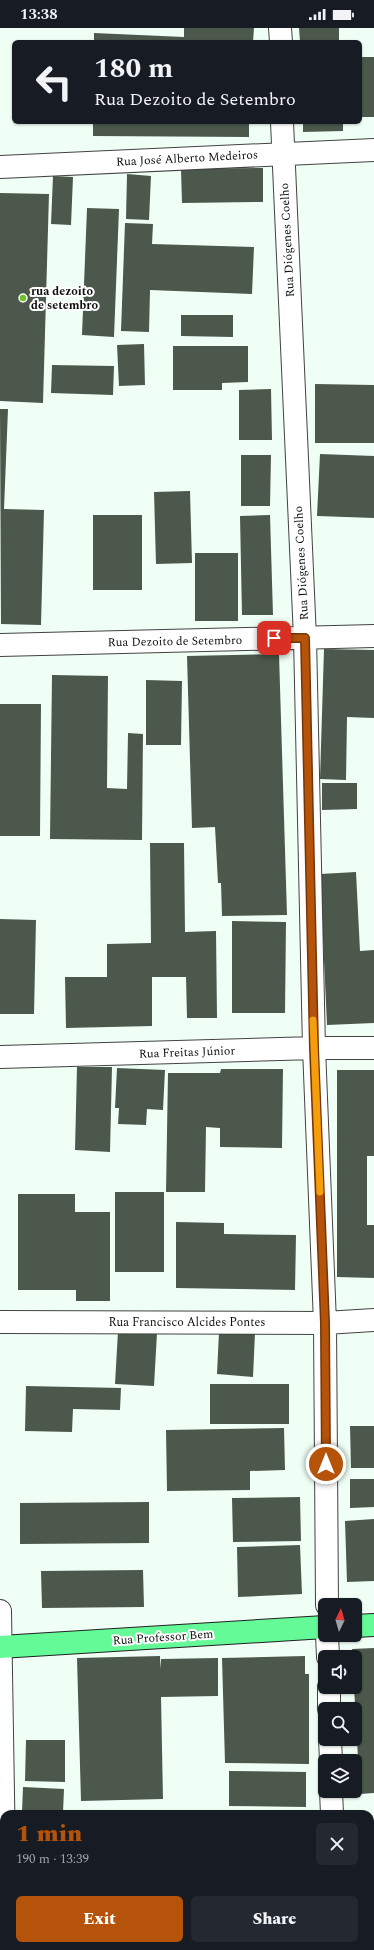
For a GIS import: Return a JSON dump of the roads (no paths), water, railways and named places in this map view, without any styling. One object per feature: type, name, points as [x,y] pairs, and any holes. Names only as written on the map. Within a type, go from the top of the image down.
[{"type":"main road","points":[[362,1626],[374,1625]]},
{"type":"main road","name":"Rua Professor Bem","points":[[1,1647],[318,1627]]},
{"type":"street","points":[[280,28],[281,40]]},
{"type":"street","name":"Rua Diógenes Coelho","points":[[282,124],[305,638],[314,1048],[325,1323],[327,1598]]},
{"type":"street","name":"Rua José Alberto Medeiros","points":[[0,167],[374,150]]},
{"type":"street","name":"Rua Dezoito de Setembro","points":[[0,645],[374,636]]},
{"type":"street","name":"Rua Freitas Júnior","points":[[0,1057],[314,1048],[374,1048]]},
{"type":"street","name":"Rua Francisco Alcides Pontes","points":[[0,1322],[325,1323],[374,1320]]},
{"type":"street","points":[[0,1611],[3,1810]]},
{"type":"street","points":[[331,1798],[332,1810]]},
{"type":"place","name":"rua dezoito de setembro","points":[[23,298]]}]
